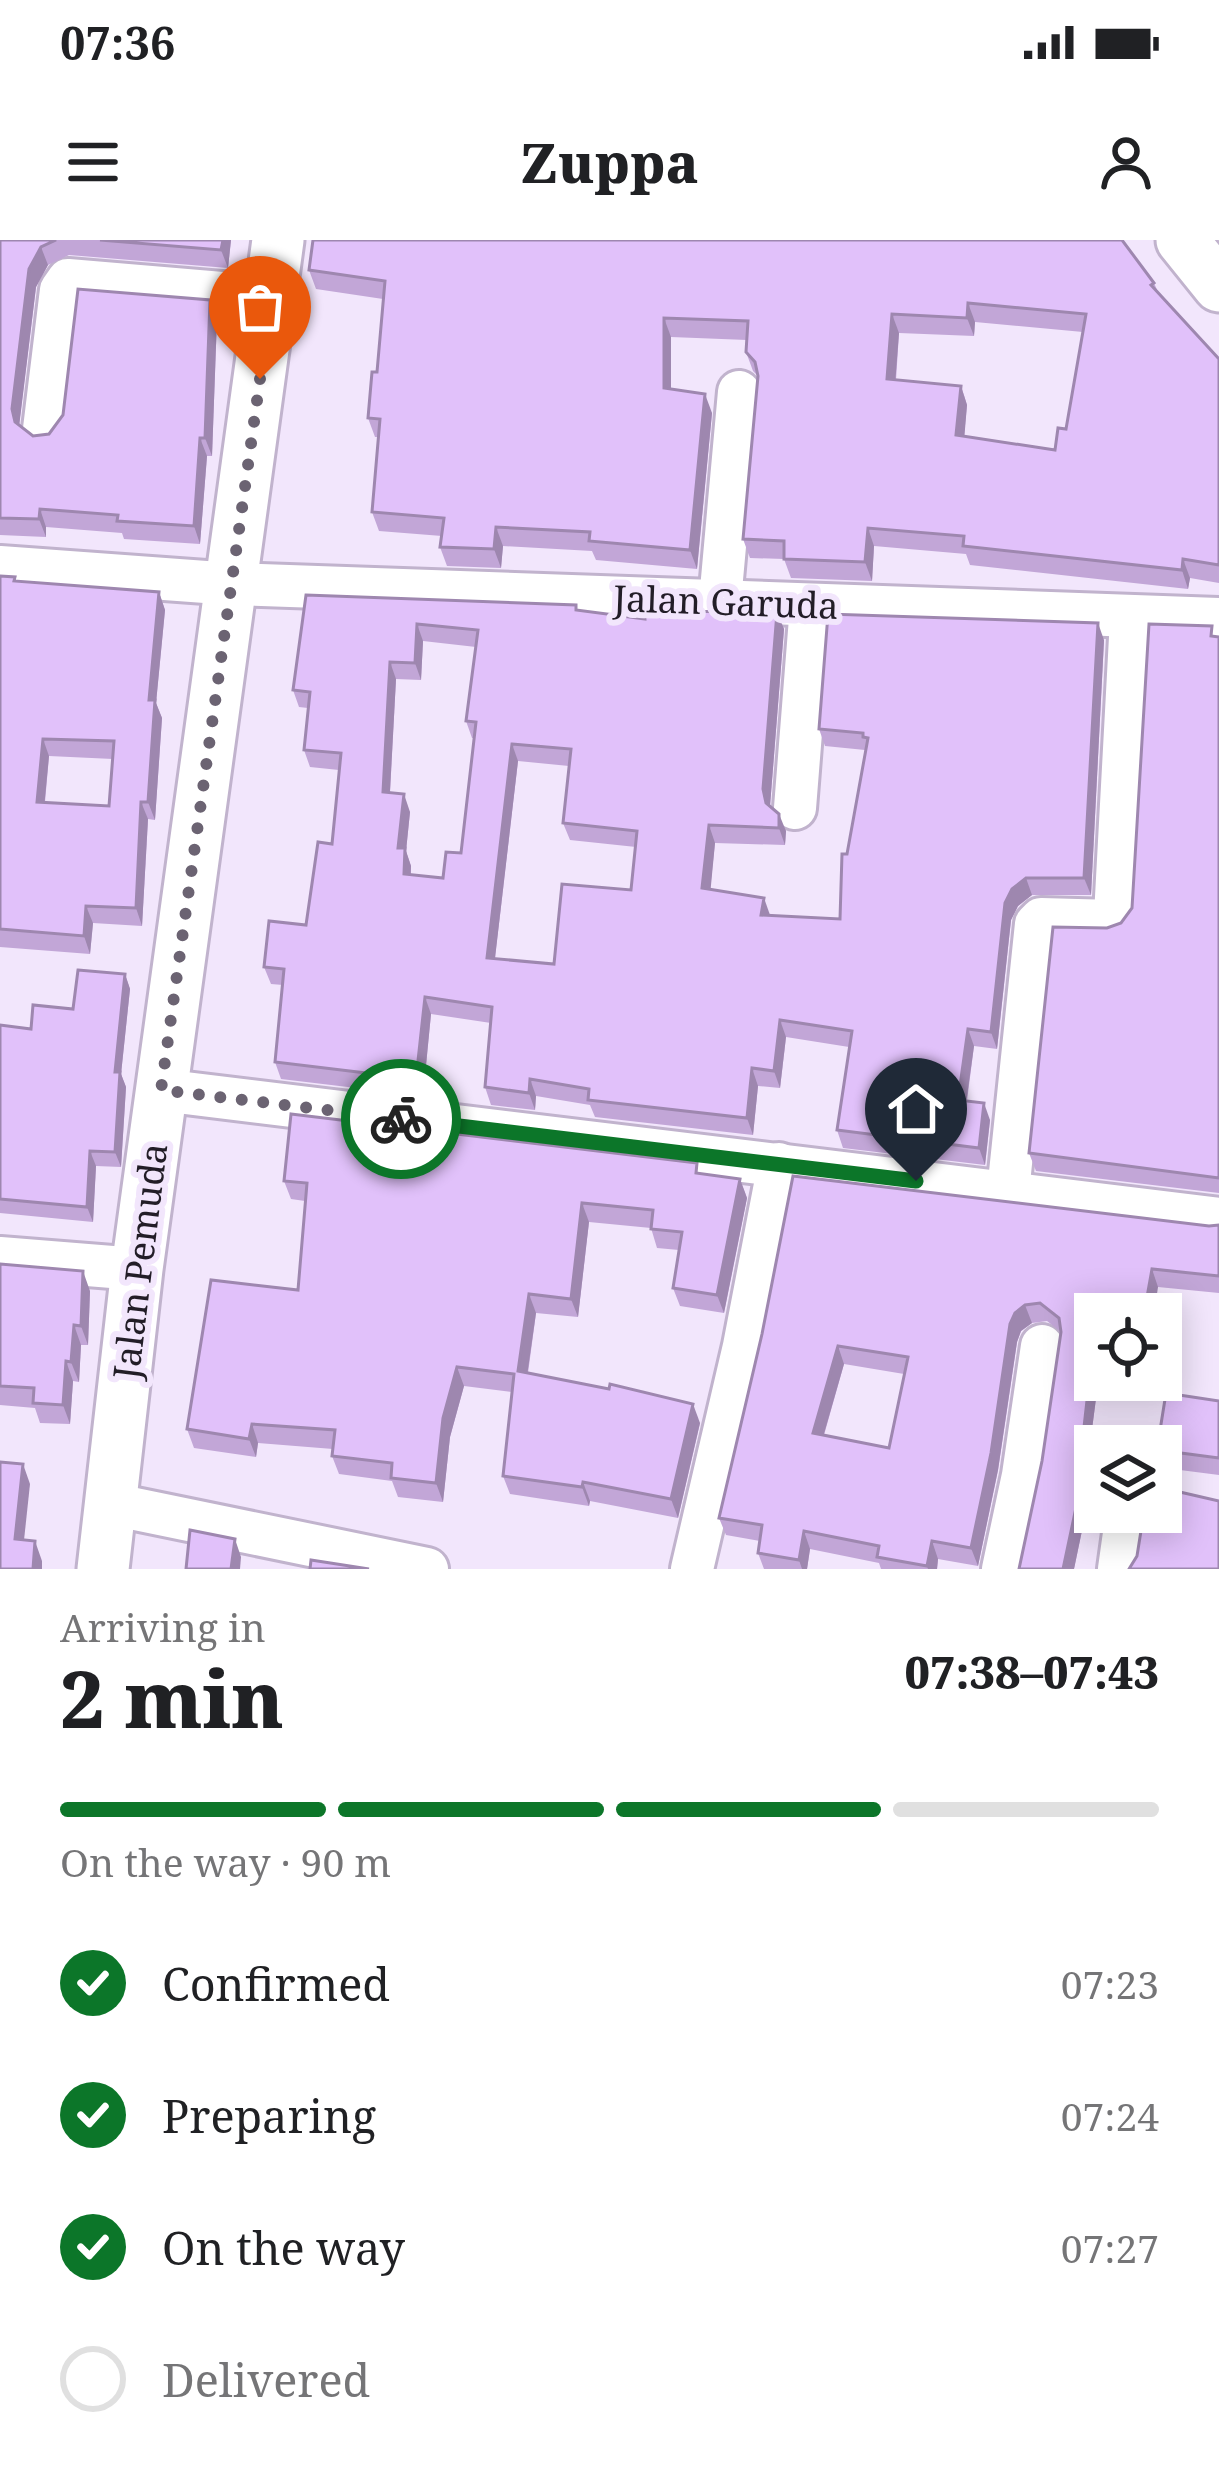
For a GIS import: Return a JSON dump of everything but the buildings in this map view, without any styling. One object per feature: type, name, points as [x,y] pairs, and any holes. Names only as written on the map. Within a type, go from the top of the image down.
[{"type":"main road","name":"Jalan Pemuda","points":[[103,1569],[137,1269],[278,240]]},
{"type":"main road","points":[[1182,240],[1219,286]]},
{"type":"street","points":[[44,429],[61,290],[68,280],[271,297]]},
{"type":"street","points":[[720,601],[739,392]]},
{"type":"street","name":"Jalan Garuda","points":[[0,567],[233,584],[1219,619]]},
{"type":"street","points":[[795,808],[811,606]]},
{"type":"street","points":[[1008,1192],[1036,924],[1041,919],[1109,922],[1115,916],[1131,619]]},
{"type":"street","points":[[161,1090],[1219,1219]]},
{"type":"street","points":[[694,1562],[744,1346],[779,1164]]},
{"type":"street","points":[[0,1258],[137,1269]]},
{"type":"street","points":[[1003,1569],[1042,1346]]},
{"type":"street","points":[[111,1504],[371,1563],[427,1569]]},
{"type":"street","points":[[1119,1569],[1124,1533]]},
{"type":"way so far","points":[[260,379],[161,1090],[401,1119]]},
{"type":"route","points":[[401,1119],[916,1181]]}]
